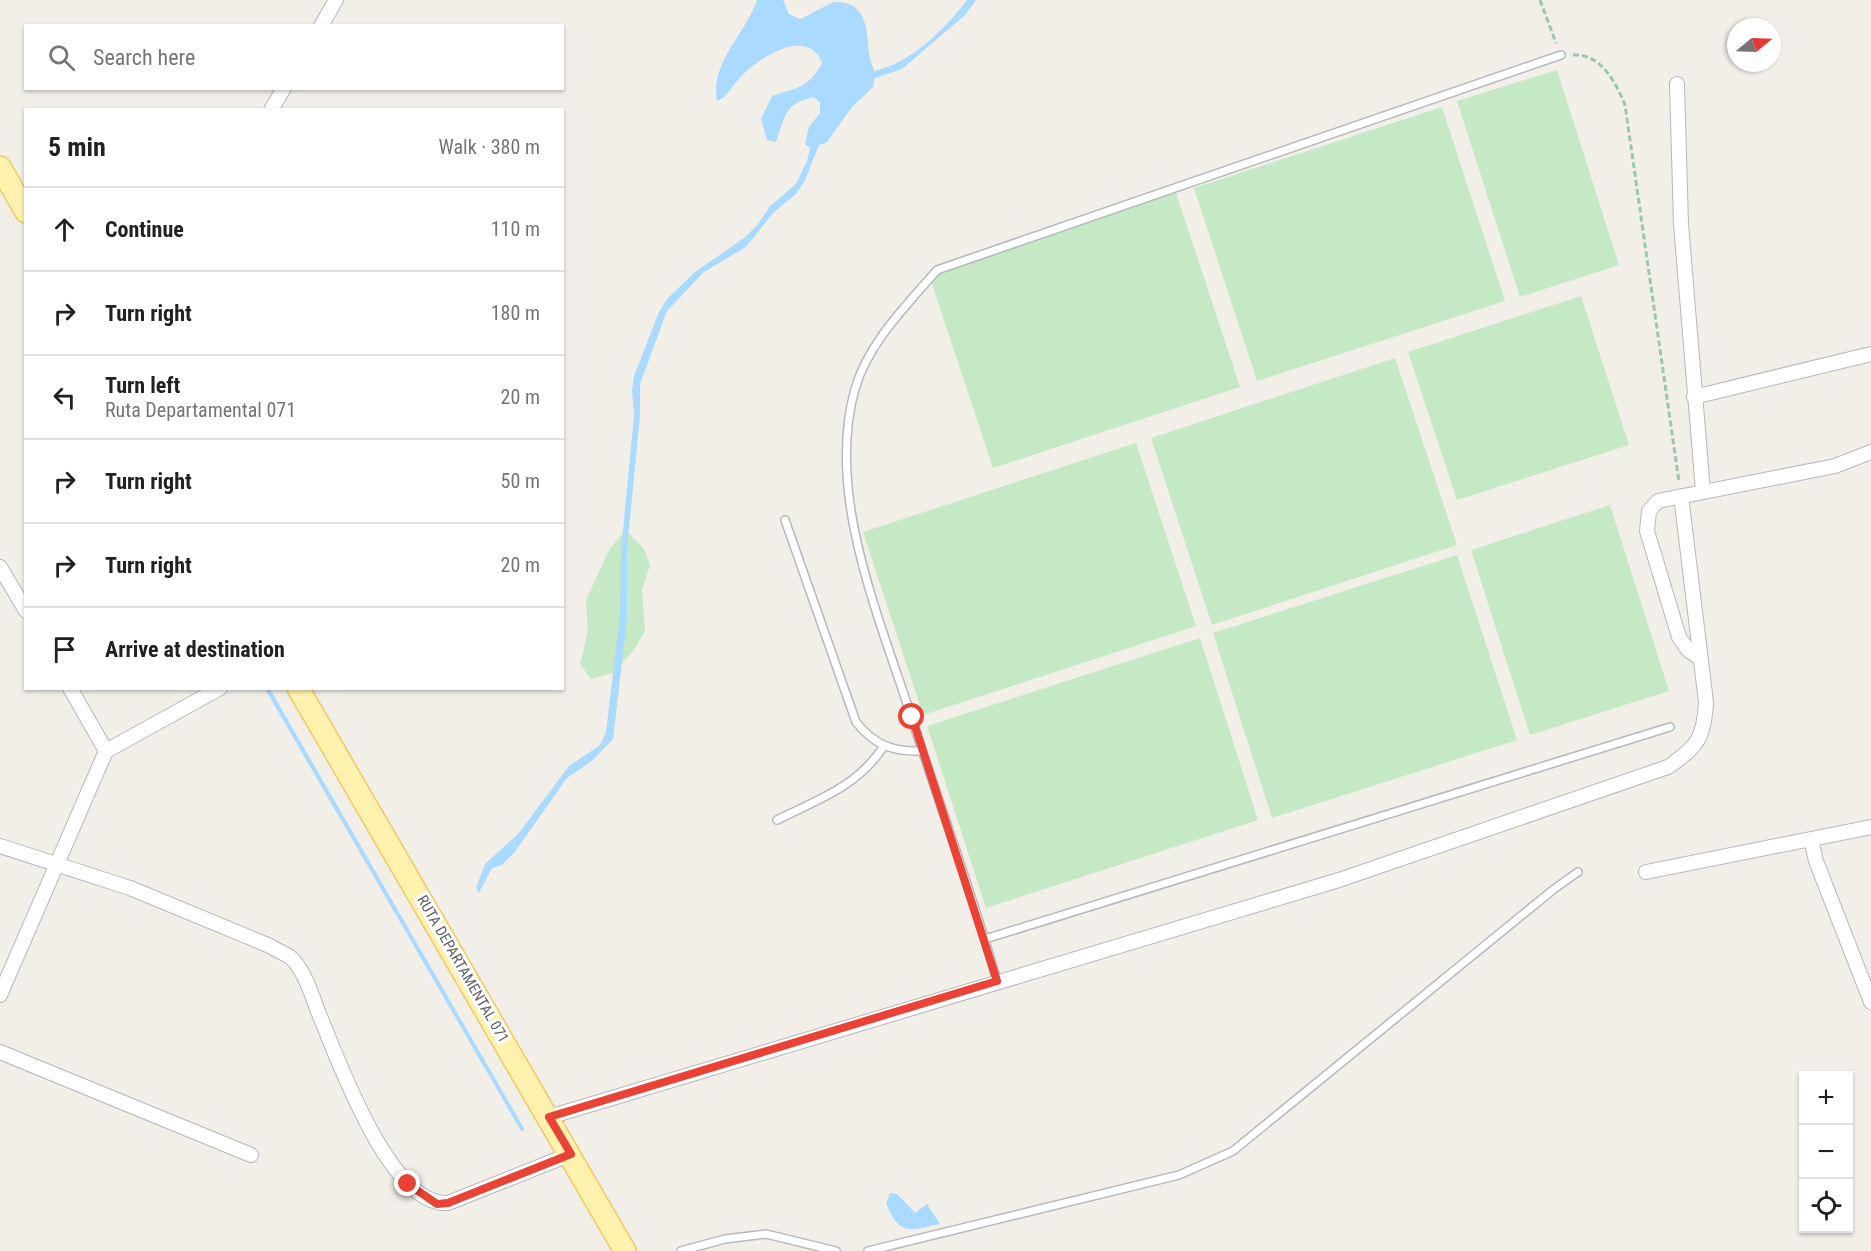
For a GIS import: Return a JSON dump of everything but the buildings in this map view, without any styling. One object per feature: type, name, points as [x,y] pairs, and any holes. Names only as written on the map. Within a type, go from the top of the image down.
[{"type":"main road","points":[[0,167],[7,195],[24,211]]},
{"type":"main road","name":"RUTA DEPARTAMENTAL 071","points":[[299,690],[571,1154],[625,1251]]},
{"type":"street","points":[[322,24],[336,0]]},
{"type":"street","points":[[1677,84],[1681,224],[1703,491]]},
{"type":"street","points":[[272,108],[283,90]]},
{"type":"street","points":[[1694,397],[1871,354]]},
{"type":"street","points":[[1700,658],[1688,650],[1678,638],[1647,531],[1649,511],[1658,501],[1835,466],[1871,452]]},
{"type":"street","points":[[549,1117],[1339,880],[1668,767],[1692,750],[1704,729],[1706,702],[1681,495]]},
{"type":"street","points":[[0,567],[24,608]]},
{"type":"street","points":[[71,690],[106,751]]},
{"type":"street","points":[[0,995],[54,865],[106,751],[216,690]]},
{"type":"street","points":[[1646,872],[1871,827]]},
{"type":"street","points":[[1811,839],[1816,861],[1871,1002]]},
{"type":"street","points":[[0,846],[130,888],[270,946],[291,958],[304,978],[351,1092],[389,1164],[408,1184],[437,1204],[448,1203],[571,1154]]},
{"type":"street","points":[[0,1052],[251,1155]]},
{"type":"lane","points":[[997,981],[885,639],[849,500],[846,448],[855,388],[870,355],[896,319],[938,270],[1561,55]]},
{"type":"lane","points":[[785,520],[856,722],[868,737],[884,746],[903,751],[922,750]]},
{"type":"lane","points":[[985,939],[1670,727]]},
{"type":"lane","points":[[777,820],[854,781],[872,764],[884,746]]},
{"type":"lane","points":[[868,1251],[1179,1174],[1233,1151],[1554,889],[1578,872]]},
{"type":"lane","points":[[681,1251],[725,1239],[766,1234],[836,1251]]},
{"type":"path","points":[[1540,0],[1561,55],[1577,54],[1593,61],[1608,72],[1625,105],[1681,495]]},
{"type":"green space","points":[[1557,70],[1619,265],[1520,297],[1457,101]]},
{"type":"green space","points":[[1442,107],[1505,301],[1257,381],[1194,188]]},
{"type":"green space","points":[[1175,190],[1240,387],[993,468],[928,272]]},
{"type":"green space","points":[[1581,296],[1629,445],[1457,500],[1408,352]]},
{"type":"green space","points":[[1395,358],[1457,545],[1212,625],[1151,438]]},
{"type":"green space","points":[[1136,443],[1196,626],[923,715],[863,532]]},
{"type":"green space","points":[[1610,505],[1669,691],[1530,735],[1471,550]]},
{"type":"green space","points":[[628,532],[644,549],[650,565],[642,590],[645,631],[634,650],[613,673],[591,679],[580,664],[588,631],[586,600],[609,550],[623,533]]},
{"type":"green space","points":[[1457,555],[1517,740],[1272,818],[1213,633]]},
{"type":"green space","points":[[1200,638],[1258,820],[986,908],[927,726]]},
{"type":"water","points":[[757,0],[783,0],[789,14],[800,19],[834,2],[854,7],[864,20],[869,55],[874,71],[888,67],[914,53],[938,33],[967,0],[976,0],[965,15],[902,69],[875,78],[873,87],[852,107],[827,142],[819,145],[805,180],[796,194],[773,213],[746,247],[704,272],[667,311],[640,384],[640,416],[627,548],[627,619],[613,739],[593,760],[567,778],[514,853],[502,865],[492,868],[479,893],[476,888],[485,864],[518,834],[569,766],[600,745],[606,732],[620,615],[621,552],[634,415],[632,390],[634,376],[659,312],[667,299],[695,272],[744,238],[758,224],[770,206],[796,184],[807,161],[810,148],[805,144],[809,127],[820,113],[820,103],[814,97],[791,107],[784,118],[776,142],[767,140],[761,119],[772,96],[801,86],[817,72],[822,63],[815,52],[806,47],[794,46],[769,55],[747,71],[727,94],[717,101],[716,87],[723,61],[752,13]]},
{"type":"water","points":[[266,690],[271,690],[525,1130],[521,1131]]},
{"type":"water","points":[[890,1193],[897,1194],[915,1213],[927,1204],[940,1224],[913,1229],[901,1226],[891,1214],[886,1203]]},
{"type":"route","points":[[408,1184],[437,1204],[448,1203],[571,1154],[549,1117],[997,981],[976,909],[912,717]]}]
